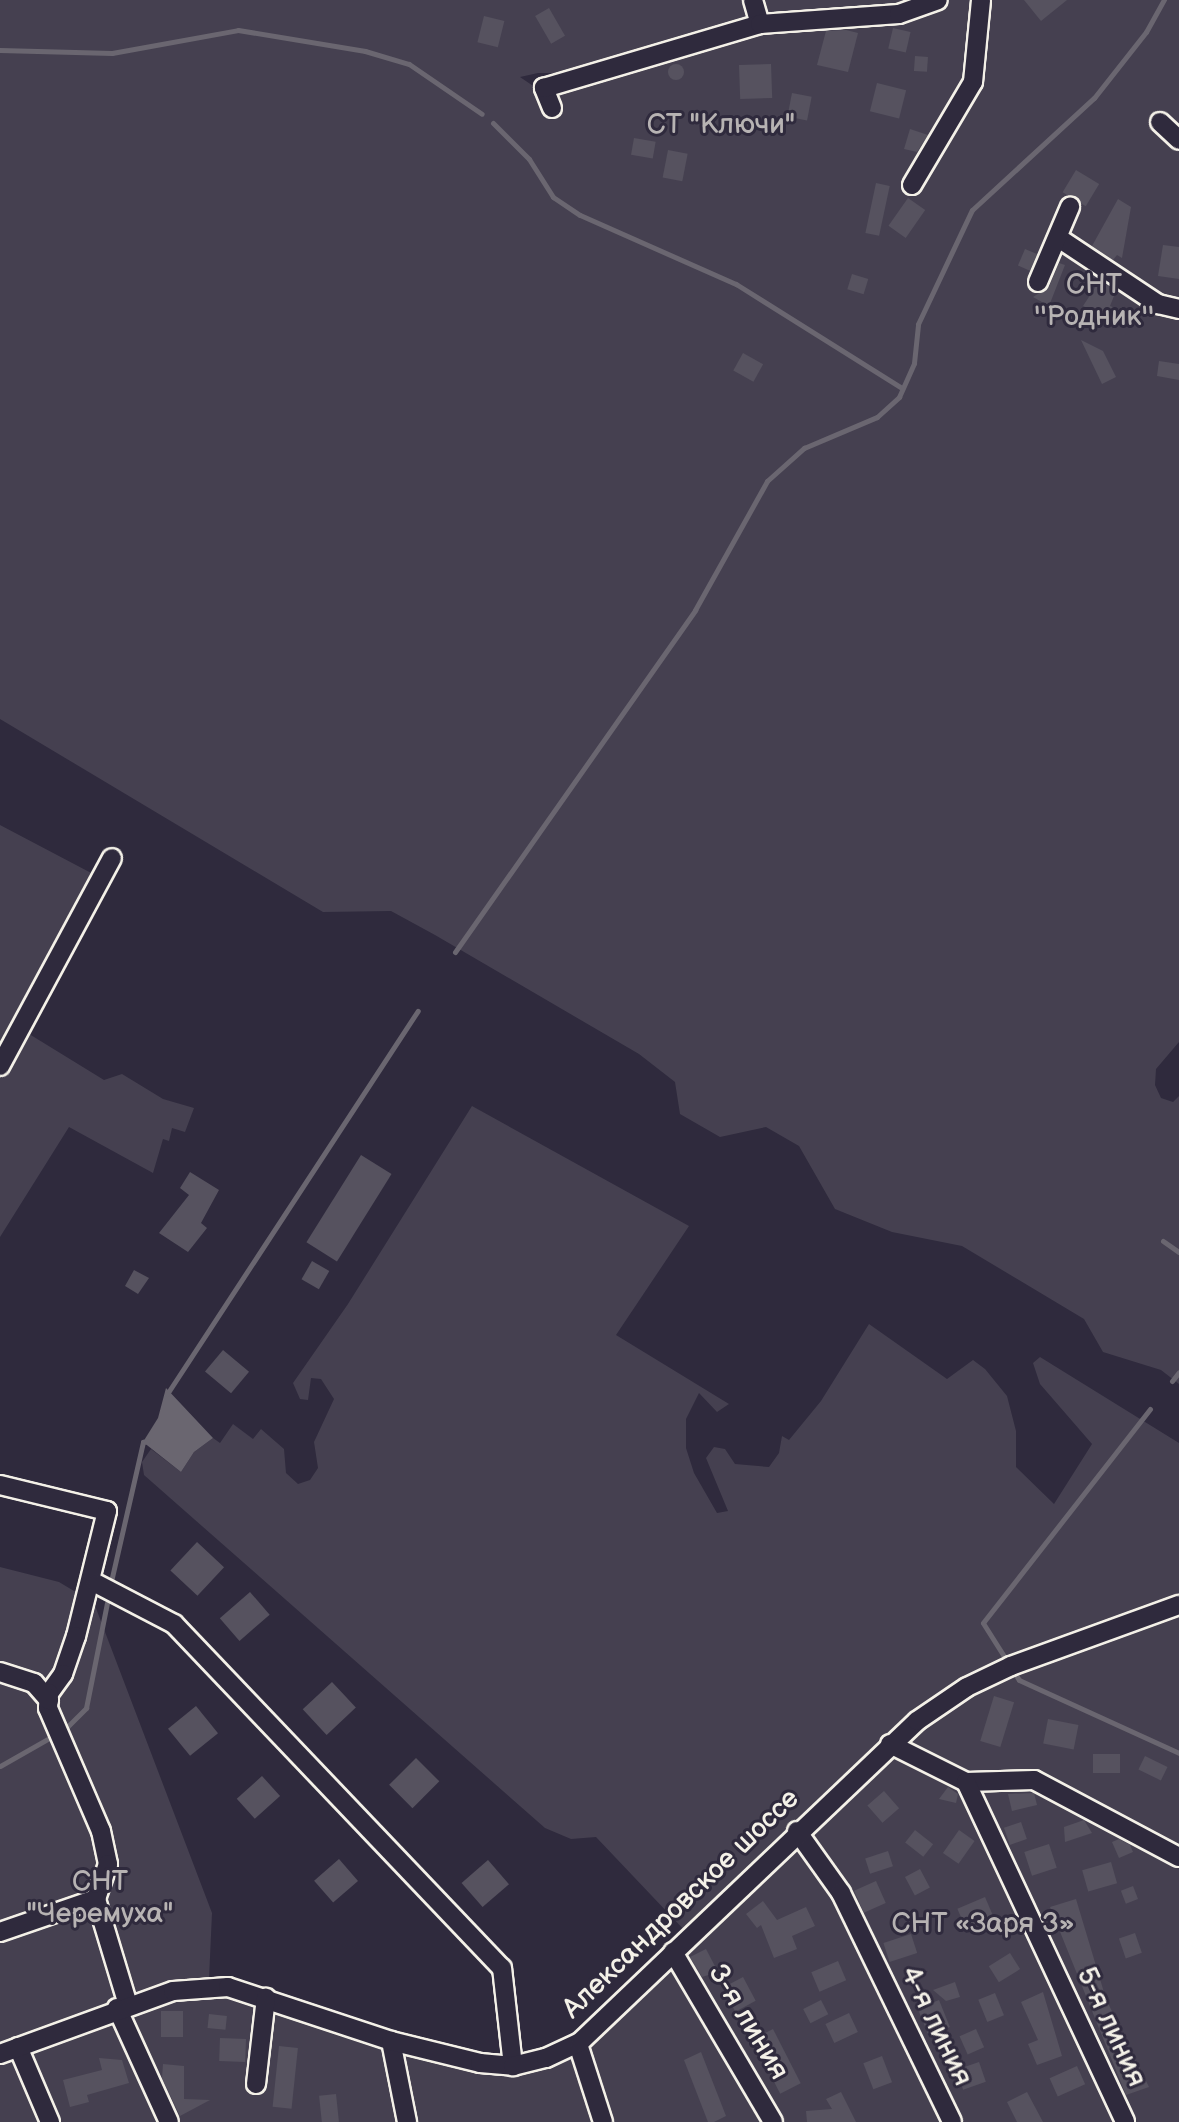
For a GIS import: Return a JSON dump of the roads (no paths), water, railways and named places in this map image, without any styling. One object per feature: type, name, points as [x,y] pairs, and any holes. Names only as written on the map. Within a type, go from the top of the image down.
[{"type":"street","points":[[753,0],[760,24]]},
{"type":"street","points":[[552,108],[544,88],[760,24],[899,14],[938,0]]},
{"type":"street","points":[[912,185],[973,82],[981,0]]},
{"type":"street","points":[[1160,122],[1179,140]]},
{"type":"street","points":[[1038,282],[1060,239],[1070,207]]},
{"type":"street","points":[[1060,239],[1158,304],[1179,309]]},
{"type":"street","points":[[0,1066],[112,858]]},
{"type":"street","points":[[0,1485],[107,1511],[76,1636],[49,1700]]},
{"type":"street","points":[[50,2122],[9,2051],[122,2007],[173,1991],[228,1987],[391,2041],[513,2066],[502,1968],[174,1624],[97,1584]]},
{"type":"street","name":"Александровское шоссе","points":[[513,2066],[578,2044],[890,1744],[969,1686],[1179,1605]]},
{"type":"street","points":[[0,1672],[34,1683],[49,1700],[57,1733],[101,1831],[108,1864],[96,1899],[122,2007],[169,2122]]},
{"type":"street","points":[[890,1744],[966,1782],[1034,1780],[1179,1857]]},
{"type":"street","name":"5-я линия","points":[[966,1782],[1125,2122]]},
{"type":"street","name":"4-я линия","points":[[797,1831],[841,1893],[952,2122]]},
{"type":"street","points":[[0,1932],[96,1899]]},
{"type":"street","name":"3-я линия","points":[[673,1952],[773,2122]]},
{"type":"street","points":[[256,2084],[266,1998]]},
{"type":"street","points":[[391,2041],[407,2122]]},
{"type":"street","points":[[578,2044],[603,2122]]},
{"type":"waterway","points":[[455,952],[695,610],[767,481],[804,448],[877,417],[899,397],[914,363],[918,324],[972,210],[1094,98],[1146,32],[1164,0]]},
{"type":"waterway","points":[[0,50],[112,53],[238,30],[365,51],[409,64],[482,114]]},
{"type":"waterway","points":[[493,123],[529,159],[553,197],[580,215],[736,284],[902,388]]},
{"type":"waterway","points":[[167,1394],[418,1011]]},
{"type":"waterway","points":[[1163,1241],[1179,1252]]},
{"type":"waterway","points":[[1172,1381],[1179,1372]]},
{"type":"waterway","points":[[1150,1409],[983,1623],[1019,1680],[1179,1753]]},
{"type":"waterway","points":[[110,1586],[143,1442],[148,1441]]},
{"type":"waterway","points":[[63,1731],[86,1708],[107,1603]]},
{"type":"waterway","points":[[0,1766],[51,1737]]},
{"type":"park label","name":"СТ \"Ключи\"","points":[[721,125]]},
{"type":"park label","name":"СНТ ''Родник''","points":[[1094,301]]},
{"type":"park label","name":"СНТ \"Черемуха\"","points":[[100,1898]]},
{"type":"park label","name":"СНТ «Заря 3»","points":[[983,1924]]}]
